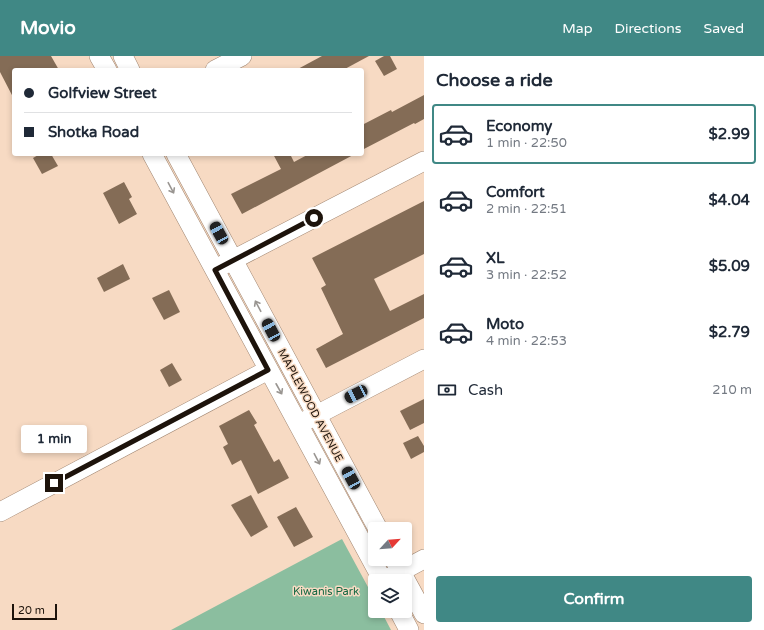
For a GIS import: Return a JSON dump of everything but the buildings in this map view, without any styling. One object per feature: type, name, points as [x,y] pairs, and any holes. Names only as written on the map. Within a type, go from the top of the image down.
[{"type":"street","points":[[99,56],[106,68]]},
{"type":"street","points":[[123,56],[129,68]]},
{"type":"street","points":[[219,68],[242,56]]},
{"type":"street","name":"MAPLEWOOD AVENUE","points":[[153,156],[379,574]]},
{"type":"street","name":"MAPLEWOOD AVENUE","points":[[177,156],[374,522]]},
{"type":"street","points":[[215,270],[424,161]]},
{"type":"street","points":[[298,425],[424,359]]},
{"type":"street","points":[[0,512],[268,370]]},
{"type":"street","points":[[412,562],[424,559]]},
{"type":"street","points":[[390,574],[397,566]]},
{"type":"street","points":[[399,566],[424,614]]},
{"type":"street","points":[[403,618],[409,630]]},
{"type":"green space","name":"Kiwanis Park","points":[[342,539],[368,587],[368,618],[385,618],[391,630],[171,630]]},
{"type":"route","points":[[54,483],[268,370],[215,270],[314,218]]}]
